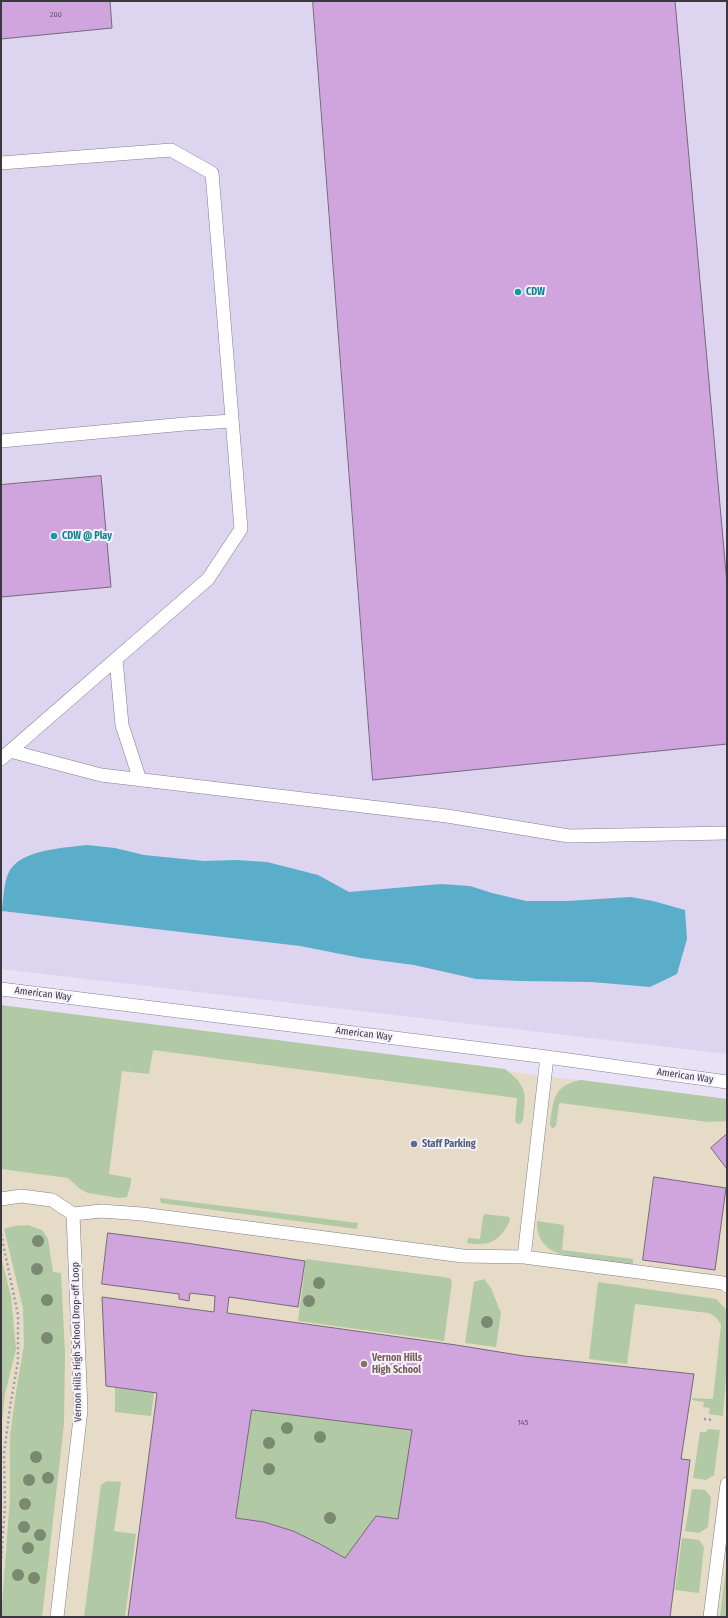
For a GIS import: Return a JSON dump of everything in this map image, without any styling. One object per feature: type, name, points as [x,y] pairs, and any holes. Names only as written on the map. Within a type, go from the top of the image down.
[{"type":"lane","points":[[1,163],[171,150],[212,173],[240,529],[208,579],[6,755]]},
{"type":"lane","points":[[1,441],[232,421]]},
{"type":"lane","points":[[116,659],[122,725],[140,780]]},
{"type":"lane","points":[[6,755],[101,775],[447,816],[569,836],[727,833]]},
{"type":"lane","name":"American Way","points":[[1,989],[547,1057],[727,1082]]},
{"type":"lane","points":[[524,1258],[547,1057]]},
{"type":"lane","points":[[1,1199],[20,1196],[52,1200],[73,1214],[101,1210],[142,1214],[463,1256],[524,1258],[552,1261],[724,1283],[727,1286]]},
{"type":"lane","name":"Vernon Hills High School Drop-off Loop","points":[[58,1617],[81,1410],[73,1214]]},
{"type":"lane","points":[[710,1617],[727,1484]]},
{"type":"path","points":[[1,1234],[18,1315],[18,1361],[4,1454],[5,1506],[1,1560]]},
{"type":"path","points":[[704,1419],[713,1420]]},
{"type":"shaded area","points":[[1,1],[727,1],[727,1054],[1,969]]},
{"type":"shaded area","name":"Vernon Hills High School","points":[[1,1007],[718,1098],[727,1112],[727,1617],[1,1617]]},
{"type":"green space","points":[[1,1005],[505,1069],[518,1081],[524,1091],[525,1103],[523,1120],[518,1124],[515,1121],[517,1098],[153,1050],[149,1074],[122,1071],[109,1174],[131,1178],[127,1197],[119,1198],[88,1193],[80,1189],[68,1178],[1,1169]]},
{"type":"green space","points":[[581,1080],[727,1099],[727,1121],[708,1122],[560,1103],[556,1126],[552,1128],[550,1125],[551,1116],[556,1095],[565,1086],[572,1082]]},
{"type":"green space","points":[[160,1198],[358,1223],[357,1229],[161,1203]]},
{"type":"green space","points":[[485,1214],[509,1217],[510,1220],[503,1233],[494,1240],[482,1244],[467,1243],[468,1238],[480,1239],[483,1216]]},
{"type":"green space","points":[[537,1221],[563,1225],[562,1250],[633,1259],[633,1265],[571,1256],[554,1251],[547,1247],[541,1240],[538,1232]]},
{"type":"green space","points":[[28,1225],[42,1230],[48,1239],[53,1272],[61,1273],[65,1353],[64,1424],[42,1617],[1,1617],[10,1498],[10,1436],[24,1345],[23,1308],[4,1229],[14,1226]]},
{"type":"green space","points":[[1,1256],[11,1297],[16,1349],[5,1394],[1,1432]]},
{"type":"green space","points":[[306,1259],[450,1278],[452,1282],[444,1341],[298,1321]]},
{"type":"green space","points":[[484,1279],[491,1288],[501,1313],[496,1347],[465,1343],[474,1282]]},
{"type":"green space","points":[[598,1282],[716,1299],[725,1308],[727,1312],[727,1363],[723,1416],[709,1414],[710,1408],[703,1407],[704,1402],[692,1400],[692,1398],[713,1399],[721,1325],[719,1321],[713,1315],[708,1313],[635,1304],[627,1364],[589,1359]]},
{"type":"green space","points":[[115,1388],[154,1393],[151,1416],[115,1412]]},
{"type":"green space","points":[[252,1410],[412,1430],[398,1519],[376,1516],[345,1558],[316,1542],[285,1528],[264,1522],[236,1518]]},
{"type":"green space","points":[[708,1429],[720,1430],[714,1475],[706,1480],[693,1478],[700,1432],[706,1432]]},
{"type":"green space","points":[[107,1481],[121,1482],[114,1531],[136,1534],[125,1617],[84,1617],[101,1485]]},
{"type":"green space","points":[[692,1489],[705,1490],[711,1497],[708,1527],[699,1533],[685,1531]]},
{"type":"green space","points":[[682,1538],[699,1540],[704,1547],[699,1593],[675,1590]]},
{"type":"green space","points":[[727,1559],[727,1617],[720,1617]]},
{"type":"water","points":[[87,845],[115,848],[144,855],[204,861],[236,860],[267,862],[318,875],[349,892],[441,884],[470,886],[526,901],[567,901],[631,897],[653,901],[685,910],[687,939],[677,974],[650,987],[592,982],[476,979],[414,965],[361,958],[300,946],[2,911],[8,874],[13,866],[21,859],[43,851]]},
{"type":"building","points":[[1,1],[110,1],[112,28],[1,39]]},
{"type":"building","name":"CDW","points":[[313,1],[675,1],[727,584],[727,744],[373,780]]},
{"type":"building","name":"CDW @ Play","points":[[101,476],[111,587],[1,597],[1,485]]},
{"type":"building","points":[[727,1134],[727,1169],[711,1148]]},
{"type":"building","points":[[654,1177],[726,1188],[715,1270],[643,1260]]},
{"type":"building","name":"Vernon Hills High School","points":[[108,1233],[305,1261],[298,1307],[229,1297],[227,1313],[524,1356],[694,1374],[681,1459],[690,1460],[670,1617],[128,1617],[157,1393],[106,1386],[102,1297],[214,1312],[215,1296],[190,1293],[189,1301],[179,1299],[179,1294],[102,1284]],"holes":[[[252,1410],[412,1430],[398,1519],[376,1516],[345,1558],[293,1531],[264,1522],[236,1518]]]},
{"type":"place","name":"CDW","points":[[518,292]]},
{"type":"place","name":"CDW @ Play","points":[[54,536]]},
{"type":"place","name":"Staff Parking","points":[[414,1144]]},
{"type":"place","name":"Vernon Hills High School","points":[[364,1364]]}]
